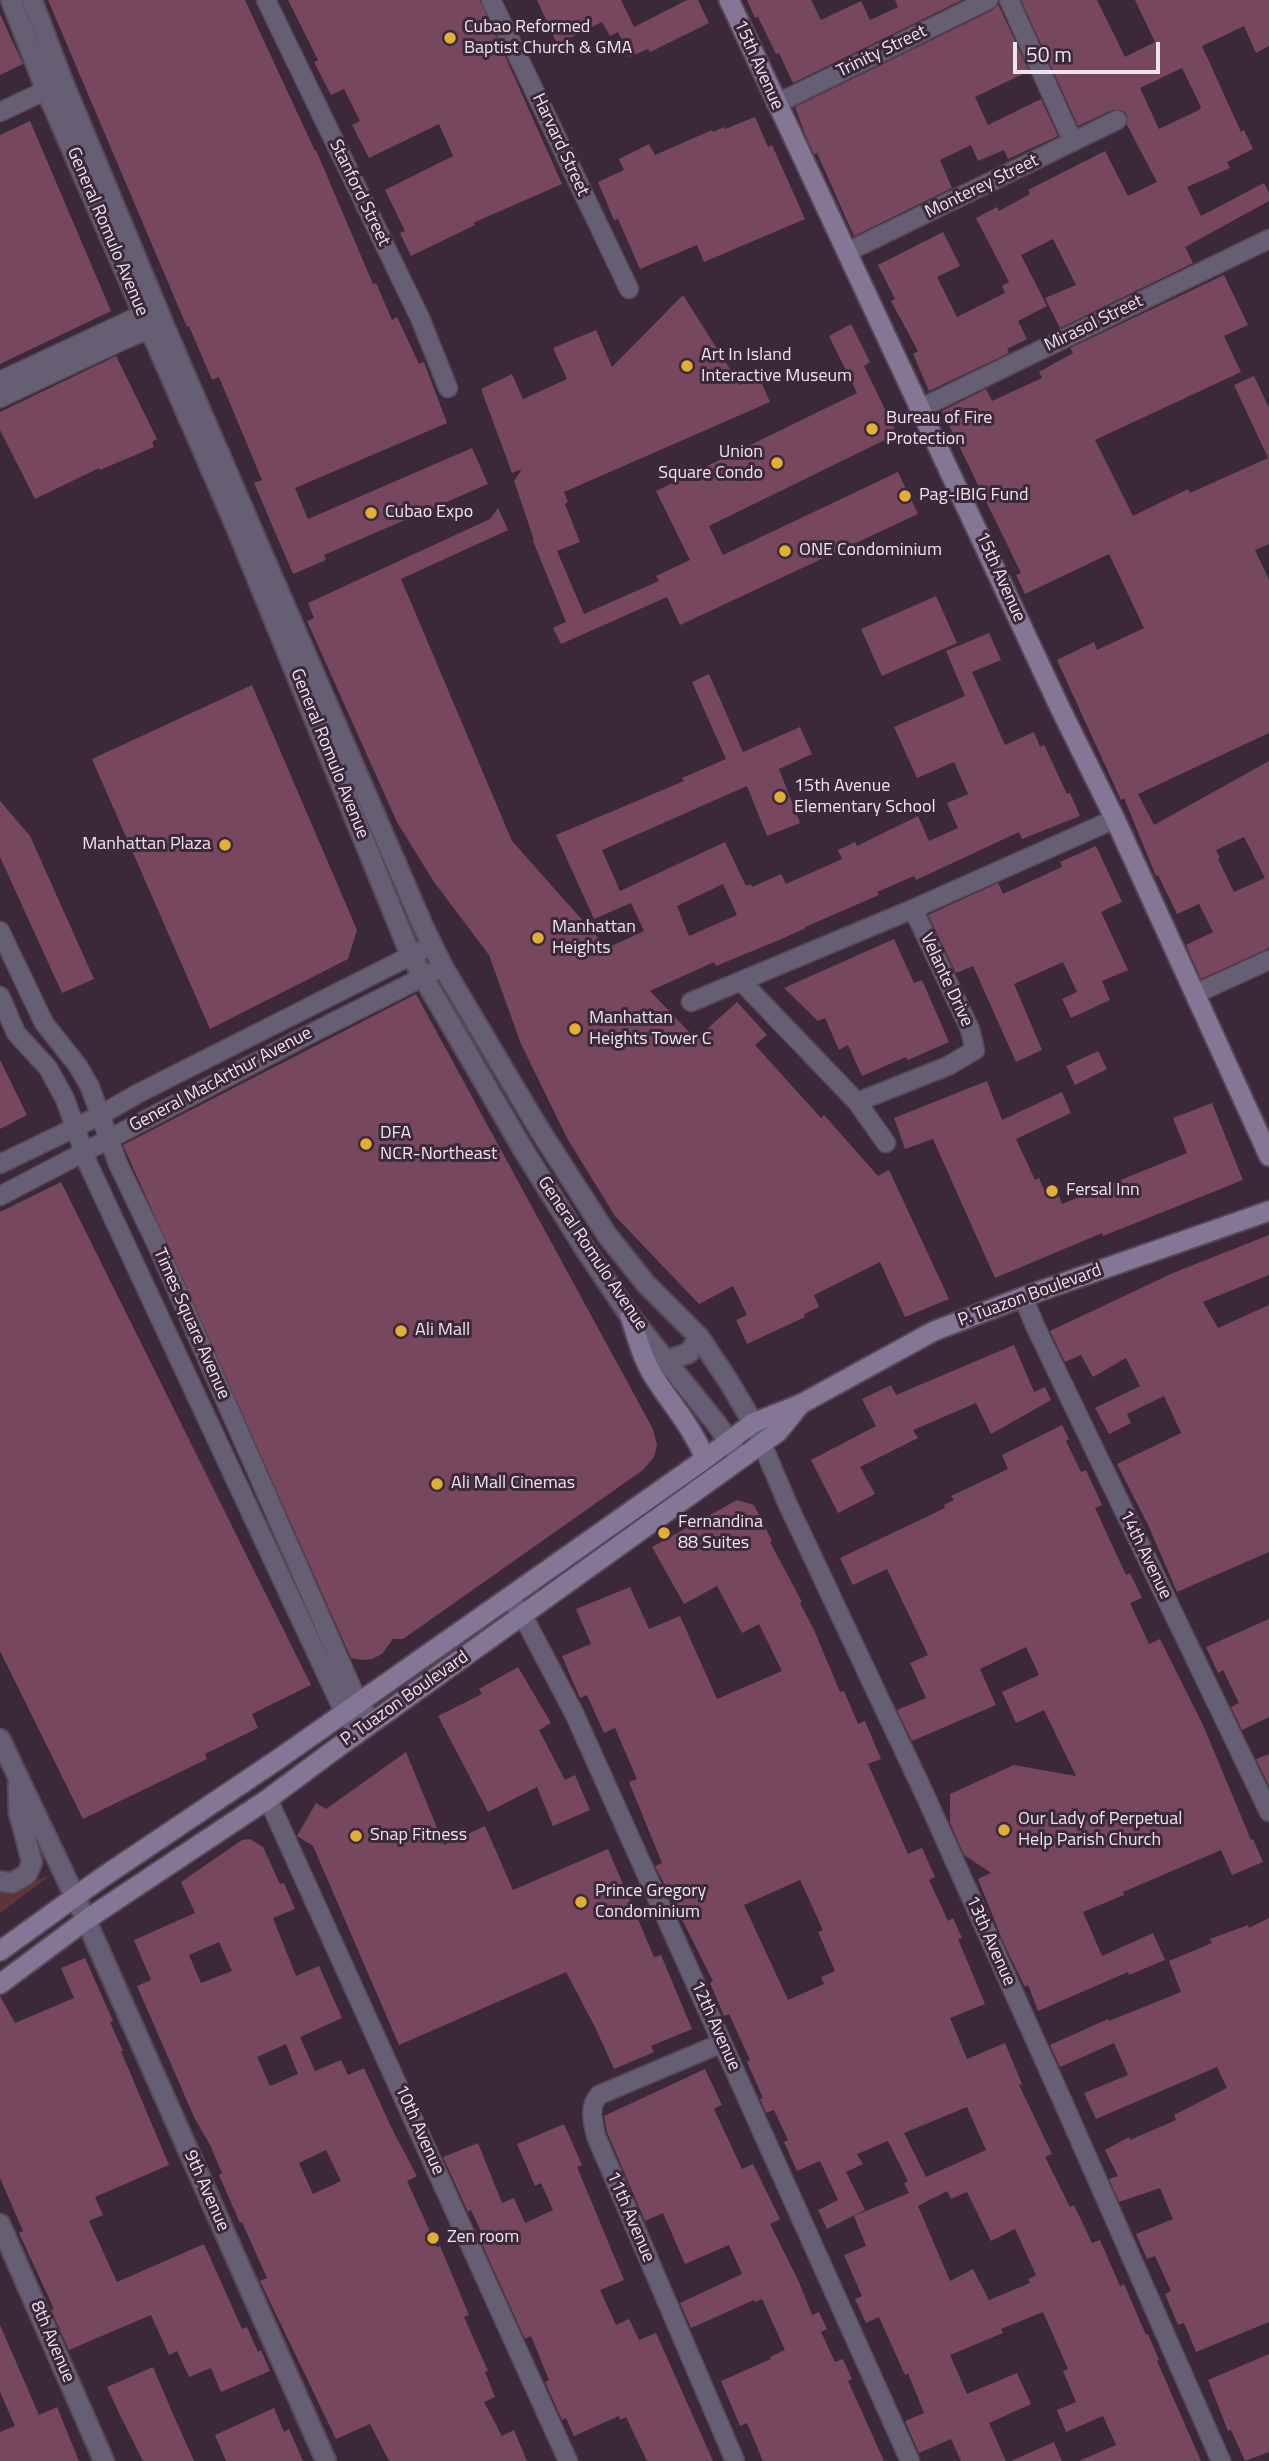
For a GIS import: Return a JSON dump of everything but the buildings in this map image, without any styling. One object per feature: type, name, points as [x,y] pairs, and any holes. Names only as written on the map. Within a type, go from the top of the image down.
[{"type":"main road","name":"15th Avenue","points":[[729,0],[1060,708],[1115,819],[1269,1156]]},
{"type":"main road","name":"P. Tuazon Boulevard","points":[[0,1951],[75,1896],[280,1758],[763,1417],[801,1404],[934,1331],[1269,1211]]},
{"type":"main road","points":[[630,1316],[643,1356],[696,1437],[705,1460]]},
{"type":"main road","name":"P. Tuazon Boulevard","points":[[0,1984],[86,1920],[268,1799],[778,1432],[801,1404]]},
{"type":"street","name":"General Romulo Avenue","points":[[11,0],[55,86],[205,437],[443,967],[539,1129],[607,1235],[646,1284],[699,1337],[753,1423]]},
{"type":"street","name":"General Romulo Avenue","points":[[32,0],[55,86]]},
{"type":"street","name":"Stanford Street","points":[[266,0],[419,318],[448,388]]},
{"type":"street","name":"Harvard Street","points":[[491,0],[629,289]]},
{"type":"street","name":"Trinity Street","points":[[776,104],[988,0]]},
{"type":"street","points":[[1009,0],[1073,142]]},
{"type":"street","points":[[0,112],[55,86]]},
{"type":"street","name":"Monterey Street","points":[[847,253],[1117,120]]},
{"type":"street","name":"Mirasol Street","points":[[919,408],[1269,239]]},
{"type":"street","points":[[0,381],[153,318]]},
{"type":"street","points":[[0,398],[153,318]]},
{"type":"street","name":"General Romulo Avenue","points":[[205,437],[411,956],[524,1151],[630,1316],[740,1457]]},
{"type":"street","points":[[691,1002],[913,909],[1115,819]]},
{"type":"street","name":"Velante Drive","points":[[858,1102],[948,1066],[975,1050],[970,1029],[913,909]]},
{"type":"street","name":"Times Square Avenue","points":[[0,931],[44,1023],[78,1066],[101,1115],[118,1164],[157,1245],[351,1707]]},
{"type":"street","name":"General MacArthur Avenue","points":[[0,1164],[432,945]]},
{"type":"street","points":[[1195,993],[1269,960]]},
{"type":"street","name":"General MacArthur Avenue","points":[[0,1196],[443,967]]},
{"type":"street","points":[[741,981],[858,1102],[886,1143]]},
{"type":"street","name":"Times Square Avenue","points":[[0,996],[16,1032],[48,1068],[65,1099],[84,1153],[219,1447],[351,1707],[365,1727]]},
{"type":"street","name":"14th Avenue","points":[[1023,1297],[1269,1812]]},
{"type":"street","points":[[662,1357],[671,1359],[689,1353],[699,1337]]},
{"type":"street","name":"13th Avenue","points":[[753,1423],[760,1444],[924,1793],[1221,2461]]},
{"type":"street","name":"12th Avenue","points":[[509,1597],[523,1616],[574,1713],[910,2461]]},
{"type":"street","name":"9th Avenue","points":[[0,1739],[86,1920],[326,2461]]},
{"type":"street","points":[[0,1881],[12,1883],[27,1874],[32,1862],[19,1813],[16,1773]]},
{"type":"street","name":"10th Avenue","points":[[268,1799],[568,2461]]},
{"type":"street","name":"11th Avenue","points":[[722,2043],[599,2095],[592,2111],[596,2136],[735,2461]]},
{"type":"street","name":"8th Avenue","points":[[0,2224],[104,2461]]},
{"type":"shaded area","points":[[50,1876],[0,1913],[0,1890]]},
{"type":"place","name":"Cubao Reformed Baptist Church & GMA","points":[[450,38]]},
{"type":"place","name":"Art In Island Interactive Museum","points":[[687,366]]},
{"type":"place","name":"Bureau of Fire Protection","points":[[872,429]]},
{"type":"place","name":"Union Square Condo","points":[[777,463]]},
{"type":"place","name":"Pag-IBIG Fund","points":[[905,496]]},
{"type":"place","name":"Cubao Expo","points":[[371,513]]},
{"type":"place","name":"ONE Condominium","points":[[785,551]]},
{"type":"place","name":"15th Avenue Elementary School","points":[[780,797]]},
{"type":"place","name":"Manhattan Plaza","points":[[225,845]]},
{"type":"place","name":"Manhattan Heights","points":[[538,938]]},
{"type":"place","name":"Manhattan Heights Tower C","points":[[575,1029]]},
{"type":"place","name":"DFA NCR-Northeast","points":[[366,1144]]},
{"type":"place","name":"Fersal Inn","points":[[1052,1191]]},
{"type":"place","name":"Ali Mall","points":[[401,1331]]},
{"type":"place","name":"Ali Mall Cinemas","points":[[437,1484]]},
{"type":"place","name":"Fernandina 88 Suites","points":[[664,1533]]},
{"type":"place","name":"Our Lady of Perpetual Help Parish Church","points":[[1004,1830]]},
{"type":"place","name":"Snap Fitness","points":[[356,1836]]},
{"type":"place","name":"Prince Gregory Condominium","points":[[581,1902]]},
{"type":"place","name":"Zen room","points":[[433,2238]]}]
